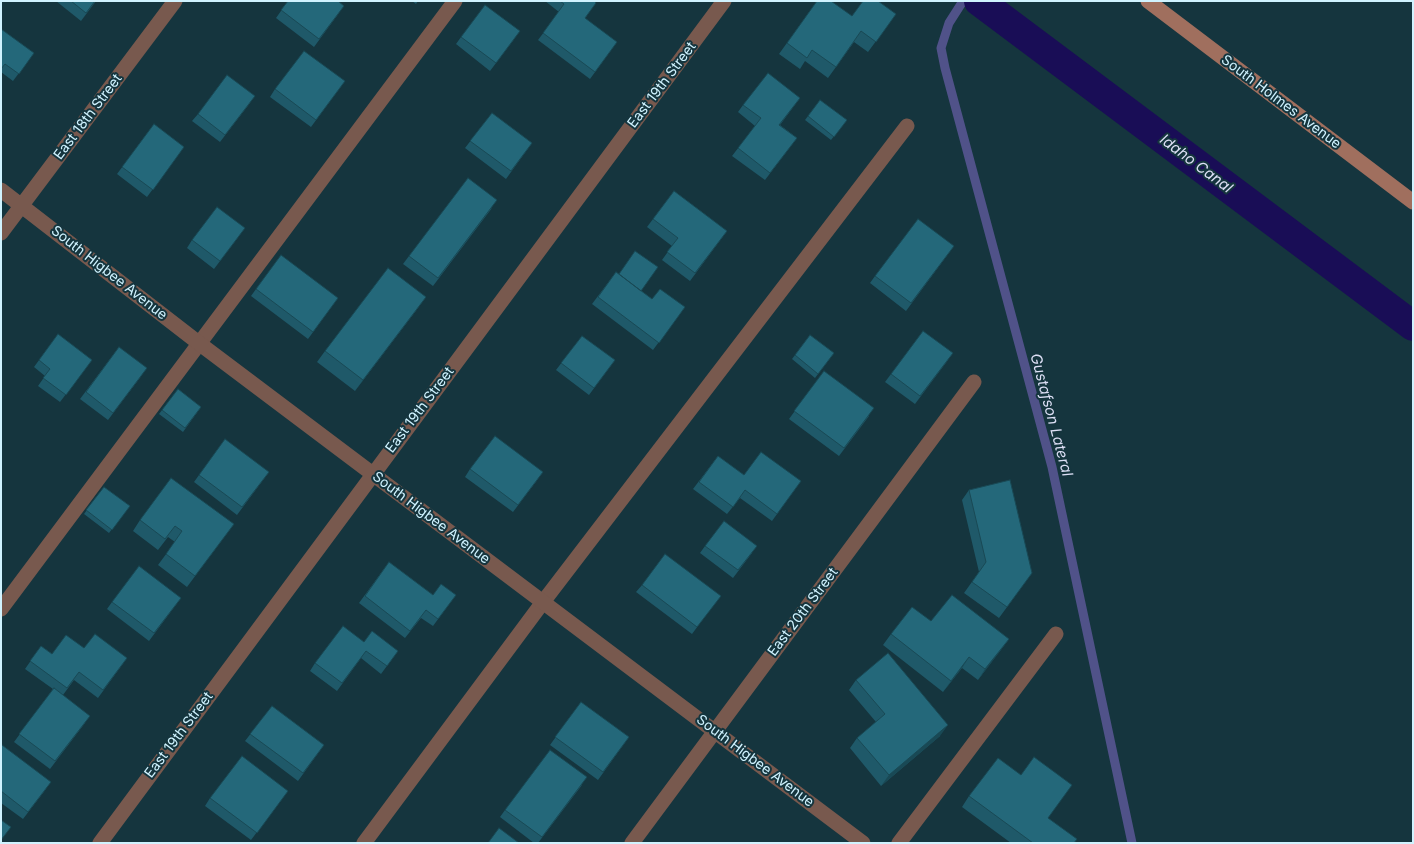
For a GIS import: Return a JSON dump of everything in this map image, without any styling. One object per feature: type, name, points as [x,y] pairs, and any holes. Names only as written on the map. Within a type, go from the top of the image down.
[{"type":"main road","name":"South Holmes Avenue","points":[[1148,1],[1413,202]]},
{"type":"street","name":"East 18th Street","points":[[1,233],[175,1]]},
{"type":"street","points":[[1,609],[455,1]]},
{"type":"street","name":"East 19th Street","points":[[100,843],[724,1]]},
{"type":"street","points":[[364,843],[543,602],[907,126]]},
{"type":"street","name":"South Higbee Avenue","points":[[1,190],[200,344],[864,843]]},
{"type":"street","name":"East 20th Street","points":[[632,843],[974,382]]},
{"type":"street","points":[[899,843],[1056,634]]},
{"type":"building","points":[[71,1],[95,1],[86,13]]},
{"type":"building","points":[[288,1],[338,1],[344,6],[319,39],[281,10]]},
{"type":"building","points":[[560,1],[594,1],[596,3],[585,18],[617,42],[595,72],[543,33],[564,4]]},
{"type":"building","points":[[817,1],[831,1],[852,16],[863,1],[878,1],[896,14],[876,42],[861,31],[836,67],[812,50],[807,58],[787,43]]},
{"type":"building","points":[[485,5],[520,31],[496,63],[461,37]]},
{"type":"building","points":[[1,29],[34,53],[19,74],[5,64],[1,69]]},
{"type":"building","points":[[304,51],[345,81],[316,120],[275,89]]},
{"type":"building","points":[[768,73],[800,98],[779,125],[797,138],[770,173],[738,148],[761,118],[743,105]]},
{"type":"building","points":[[227,75],[255,96],[225,135],[198,114]]},
{"type":"building","points":[[820,100],[847,120],[834,137],[808,116]]},
{"type":"building","points":[[492,113],[532,143],[511,171],[470,141]]},
{"type":"building","points":[[154,124],[184,147],[153,190],[122,167]]},
{"type":"building","points":[[468,178],[497,200],[438,278],[409,256]]},
{"type":"building","points":[[674,191],[727,231],[695,273],[667,252],[678,238],[653,219]]},
{"type":"building","points":[[217,207],[245,228],[220,261],[192,240]]},
{"type":"building","points":[[918,219],[954,246],[911,303],[875,276]]},
{"type":"building","points":[[635,251],[658,267],[641,291],[619,274]]},
{"type":"building","points":[[281,255],[338,298],[313,332],[256,289]]},
{"type":"building","points":[[388,268],[426,297],[363,380],[325,351]]},
{"type":"building","points":[[616,272],[652,299],[660,289],[685,307],[659,343],[598,297]]},
{"type":"building","points":[[923,331],[953,353],[920,396],[891,374]]},
{"type":"building","points":[[58,334],[92,360],[66,395],[43,378],[50,369],[39,360]]},
{"type":"building","points":[[810,335],[834,353],[818,374],[795,355]]},
{"type":"building","points":[[582,336],[615,360],[594,388],[561,363]]},
{"type":"building","points":[[119,347],[147,368],[113,413],[86,392]]},
{"type":"building","points":[[824,371],[874,408],[844,448],[794,411]]},
{"type":"building","points":[[178,389],[201,407],[185,428],[162,410]]},
{"type":"building","points":[[495,436],[543,472],[518,505],[470,469]]},
{"type":"building","points":[[225,439],[269,472],[242,507],[199,475]]},
{"type":"building","points":[[761,452],[801,481],[777,514],[745,490],[733,507],[699,482],[718,456],[744,475]]},
{"type":"building","points":[[171,478],[234,524],[195,576],[166,554],[182,531],[175,526],[165,539],[140,520]]},
{"type":"building","points":[[1010,480],[1032,573],[1007,607],[972,582],[986,562],[969,490]]},
{"type":"building","points":[[104,487],[130,506],[112,530],[86,510]]},
{"type":"building","points":[[724,521],[757,546],[738,570],[705,546]]},
{"type":"building","points":[[665,554],[721,596],[697,627],[642,585]]},
{"type":"building","points":[[389,562],[433,595],[441,584],[456,595],[438,619],[426,610],[410,631],[365,596]]},
{"type":"building","points":[[139,566],[181,598],[154,633],[112,602]]},
{"type":"building","points":[[952,595],[1009,639],[985,669],[969,657],[951,681],[891,634],[912,607],[931,621]]},
{"type":"building","points":[[343,626],[364,642],[372,631],[398,651],[387,666],[366,651],[342,683],[315,663]]},
{"type":"building","points":[[95,634],[127,658],[103,690],[79,672],[67,688],[30,661],[41,646],[52,654],[66,635],[84,648]]},
{"type":"building","points":[[888,653],[948,725],[889,775],[857,738],[885,714],[856,680]]},
{"type":"building","points":[[54,688],[90,716],[55,761],[19,734]]},
{"type":"building","points":[[581,702],[629,737],[603,772],[555,737]]},
{"type":"building","points":[[272,706],[324,745],[303,773],[250,734]]},
{"type":"building","points":[[2,745],[51,782],[28,812],[1,791]]},
{"type":"building","points":[[550,750],[587,777],[542,837],[505,810]]},
{"type":"building","points":[[242,756],[288,791],[257,833],[210,798]]},
{"type":"building","points":[[1034,757],[1072,785],[1048,818],[1077,839],[1074,843],[1033,843],[969,796],[998,758],[1021,775]]},
{"type":"building","points":[[1,820],[11,827],[1,840]]},
{"type":"building","points":[[499,828],[519,843],[488,843]]},
{"type":"waterway","name":"Gustafson Lateral","points":[[963,1],[949,23],[941,48],[945,68],[1052,467],[1132,843]]},
{"type":"waterway","name":"Idaho Canal","points":[[979,1],[1413,326]]}]
